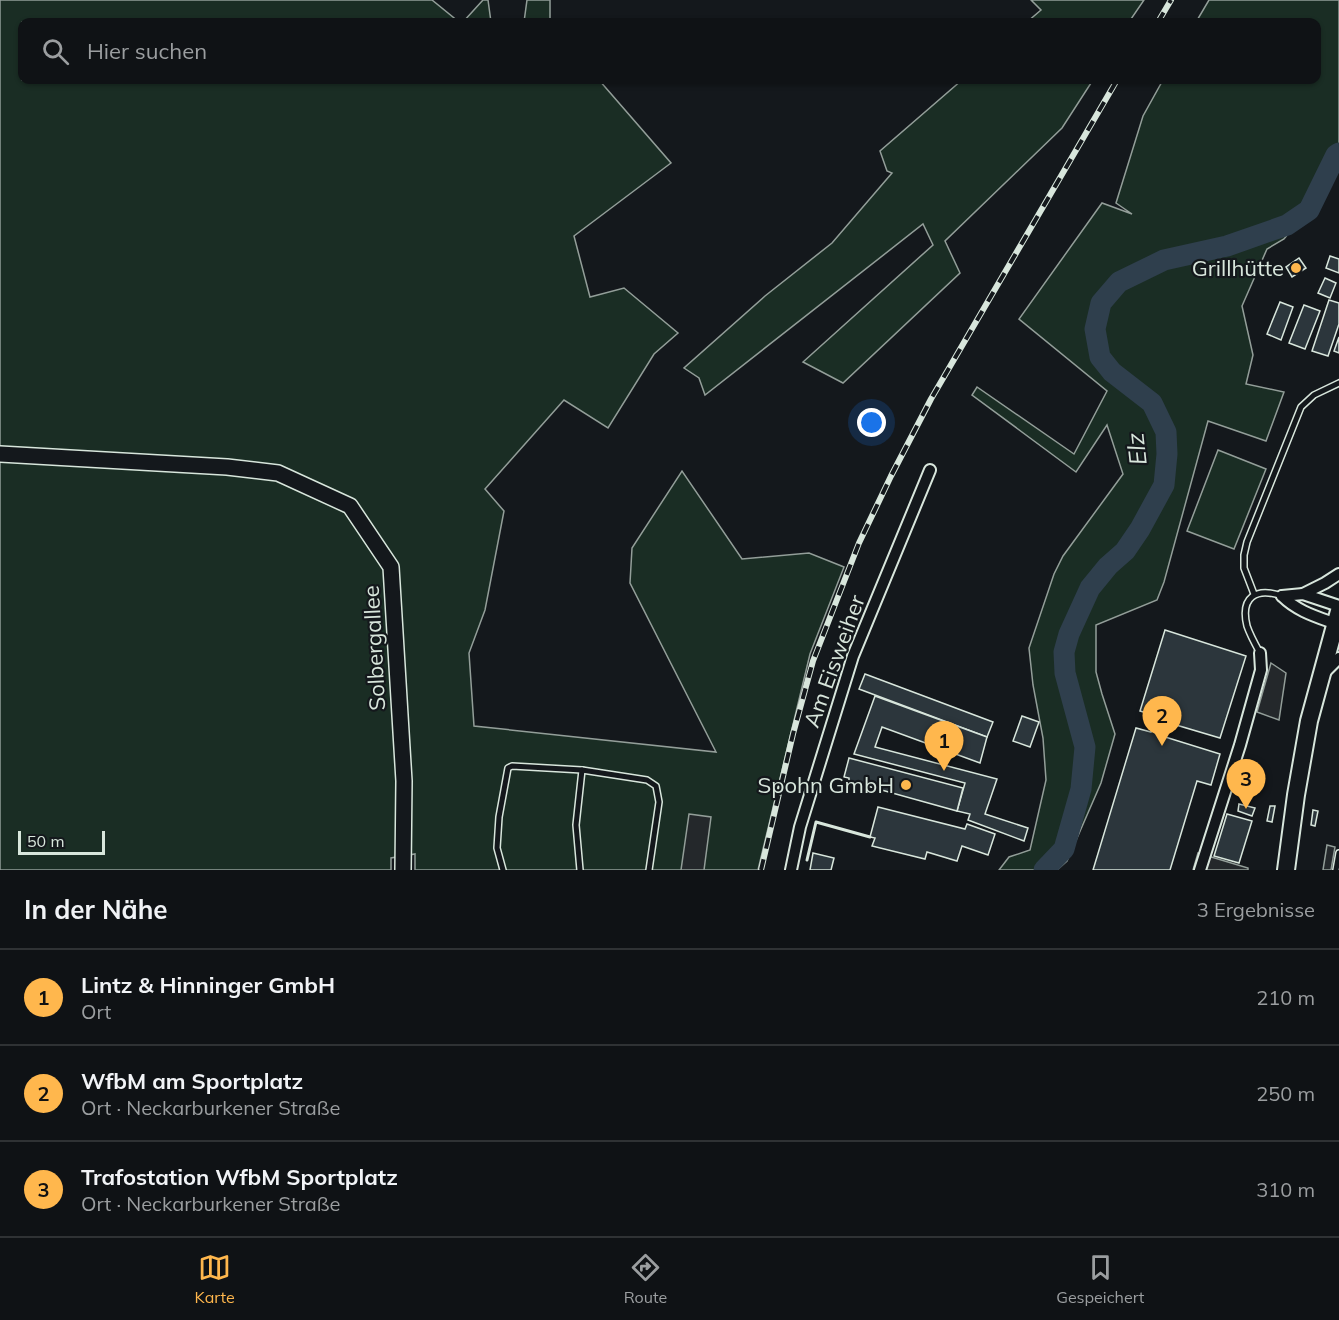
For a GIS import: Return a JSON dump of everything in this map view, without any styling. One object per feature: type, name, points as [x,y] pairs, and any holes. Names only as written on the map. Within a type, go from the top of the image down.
[{"type":"main road","points":[[1286,870],[1309,721],[1338,616]]},
{"type":"street","name":"Solbergallee","points":[[0,454],[226,467],[278,473],[350,507],[391,567],[404,781],[403,870]]},
{"type":"street","name":"Am Eisweiher","points":[[791,870],[800,827],[853,656],[930,470]]},
{"type":"street","points":[[1282,596],[1303,594],[1339,574]]},
{"type":"street","points":[[1303,594],[1338,616]]},
{"type":"street","points":[[1282,596],[1292,605],[1314,616],[1338,616]]},
{"type":"street","points":[[1200,870],[1261,670],[1260,653]]},
{"type":"street","points":[[1320,677],[1339,658]]},
{"type":"lane","points":[[1254,594],[1244,568],[1247,542],[1301,407],[1314,394],[1339,383]]},
{"type":"lane","points":[[1260,653],[1248,628],[1245,613],[1246,602],[1254,594],[1266,592],[1282,596]]},
{"type":"lane","points":[[503,870],[497,849],[499,817],[508,768],[512,766],[582,770],[647,780],[656,786],[659,802],[649,870]]},
{"type":"lane","points":[[580,870],[576,825],[582,770]]},
{"type":"lane","points":[[1336,870],[1339,853]]},
{"type":"green space","points":[[0,0],[432,0],[454,18],[18,18],[18,84],[602,84],[671,163],[574,236],[590,297],[624,288],[678,333],[654,354],[608,428],[564,400],[485,489],[504,511],[485,610],[469,653],[474,726],[716,752],[630,583],[632,548],[682,471],[742,559],[809,553],[844,567],[810,654],[758,870],[415,870],[415,854],[391,858],[391,870],[0,870]]},
{"type":"green space","points":[[483,0],[488,0],[490,18],[467,18]]},
{"type":"green space","points":[[527,0],[550,0],[550,18],[525,18]]},
{"type":"green space","points":[[1031,0],[1144,0],[1132,18],[1032,18],[1041,10]]},
{"type":"green space","points":[[1209,0],[1339,0],[1339,152],[1316,200],[1284,239],[1267,249],[1242,306],[1253,355],[1246,384],[1284,392],[1266,441],[1208,421],[1157,600],[1096,625],[1096,672],[1115,734],[1101,783],[1067,861],[1057,870],[999,870],[1009,857],[1030,850],[1046,780],[1043,738],[1029,648],[1054,574],[1063,556],[1123,474],[1107,425],[1076,472],[972,395],[977,387],[1074,454],[1107,391],[1019,319],[1102,203],[1132,214],[1116,203],[1143,116],[1161,84],[1321,84],[1321,18],[1198,18]]},
{"type":"green space","points":[[957,84],[1090,84],[1062,128],[945,241],[960,273],[843,383],[803,362],[933,245],[923,224],[705,395],[699,378],[684,368],[765,296],[832,243],[892,173],[887,171],[880,151]]},
{"type":"green space","points":[[1218,450],[1266,469],[1234,549],[1187,531]]},
{"type":"shaded area","points":[[1271,663],[1286,673],[1279,720],[1257,712]]},
{"type":"shaded area","points":[[689,814],[711,817],[704,870],[681,870]]},
{"type":"shaded area","points":[[1327,845],[1335,847],[1331,870],[1323,870]]},
{"type":"shaded area","points":[[1198,853],[1248,868],[1248,870],[1193,870]]},
{"type":"building","points":[[1330,256],[1339,259],[1339,273],[1326,268]]},
{"type":"building","name":"Grillhütte","points":[[1299,258],[1306,268],[1292,277],[1286,267]]},
{"type":"building","points":[[1325,278],[1336,283],[1330,298],[1318,293]]},
{"type":"building","points":[[1329,300],[1339,303],[1339,324],[1328,356],[1312,351]]},
{"type":"building","points":[[1280,302],[1293,307],[1281,340],[1267,334]]},
{"type":"building","points":[[1304,305],[1320,311],[1305,349],[1289,343]]},
{"type":"building","points":[[1339,337],[1339,353],[1334,351]]},
{"type":"building","points":[[1165,630],[1246,656],[1220,738],[1166,722],[1162,736],[1220,754],[1211,785],[1197,781],[1170,870],[1093,870],[1136,728],[1151,732],[1156,716],[1140,711]]},
{"type":"building","points":[[865,674],[993,722],[987,737],[859,689]]},
{"type":"building","points":[[875,696],[987,737],[980,763],[882,727],[875,747],[997,779],[985,814],[1028,828],[1024,841],[968,820],[970,814],[957,811],[965,783],[854,754]]},
{"type":"building","points":[[1022,716],[1039,722],[1030,747],[1013,741]]},
{"type":"building","name":"Spohn GmbH","points":[[849,758],[963,788],[957,811],[849,781],[849,778],[844,777]]},
{"type":"building","points":[[1239,804],[1255,808],[1252,816],[1238,811]]},
{"type":"building","points":[[1270,806],[1275,806],[1272,822],[1267,821]]},
{"type":"building","points":[[878,807],[965,829],[967,824],[995,834],[988,855],[962,846],[957,861],[927,852],[925,859],[872,846],[875,838],[870,837]]},
{"type":"building","points":[[1313,810],[1318,811],[1315,826],[1311,825]]},
{"type":"building","points":[[1227,814],[1252,821],[1239,863],[1214,856]]},
{"type":"building","points":[[813,853],[834,858],[831,870],[810,870]]},
{"type":"waterway","name":"Elz","points":[[1044,870],[1064,849],[1081,789],[1085,747],[1065,673],[1064,652],[1069,634],[1090,588],[1108,566],[1125,551],[1164,485],[1167,454],[1166,432],[1152,403],[1112,372],[1100,357],[1095,329],[1101,303],[1119,282],[1164,260],[1227,246],[1287,225],[1309,210],[1339,153]]},
{"type":"railway","points":[[1160,18],[1171,0]]},
{"type":"railway","points":[[761,870],[813,661],[859,543],[931,399],[1115,84]]},
{"type":"wall","points":[[807,860],[816,822],[870,837]]},
{"type":"place","name":"Grillhütte","points":[[1296,268]]},
{"type":"place","name":"WfbM am Sportplatz","points":[[1162,746]]},
{"type":"place","name":"Lintz & Hinninger GmbH","points":[[944,771]]},
{"type":"place","name":"Spohn GmbH","points":[[906,785]]},
{"type":"place","name":"Trafostation WfbM Sportplatz","points":[[1246,809]]}]
